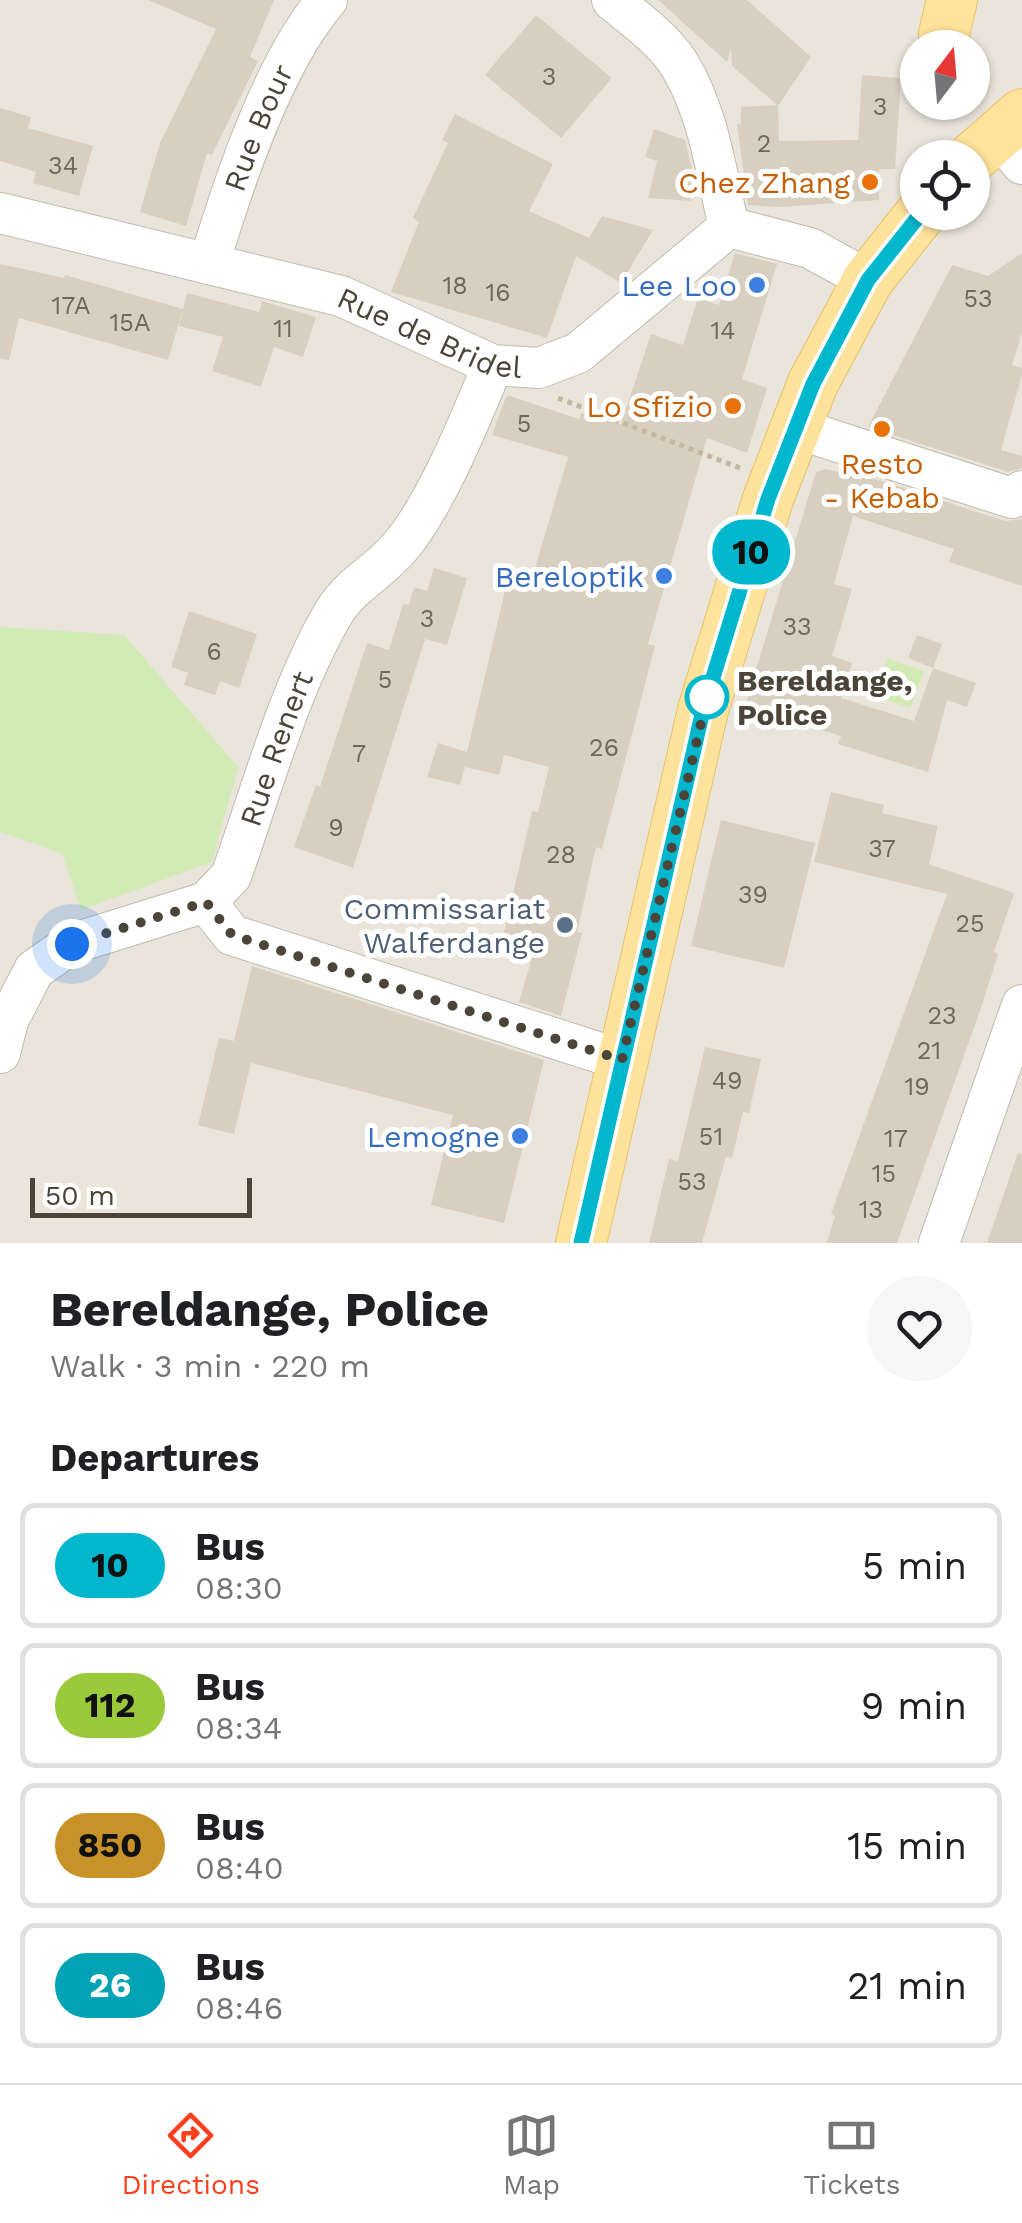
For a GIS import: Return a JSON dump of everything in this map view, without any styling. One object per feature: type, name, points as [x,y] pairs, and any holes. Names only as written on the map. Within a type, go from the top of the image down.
[{"type":"main road","points":[[945,30],[952,0]]},
{"type":"main road","points":[[581,1243],[708,694],[762,516],[813,384],[868,280],[908,230]]},
{"type":"street","name":"Rue Bour","points":[[208,264],[236,178],[277,84],[312,17],[326,0]]},
{"type":"street","points":[[612,0],[678,62],[701,108],[729,227],[810,248],[868,280]]},
{"type":"street","name":"Rue de Bridel","points":[[0,213],[342,296],[494,365],[539,368],[578,353],[729,227]]},
{"type":"street","name":"Rue Renert","points":[[206,902],[230,876],[306,667],[331,616],[352,586],[397,551],[421,518],[494,365]]},
{"type":"street","points":[[795,428],[1012,498],[1022,492]]},
{"type":"street","points":[[0,1053],[8,1021],[34,970],[72,944],[206,902],[232,935],[622,1060]]},
{"type":"street","points":[[939,1243],[1022,1005]]},
{"type":"path","points":[[555,397],[747,471]]},
{"type":"shaded area","points":[[0,0],[1022,0],[1022,1243],[0,1243]]},
{"type":"green space","points":[[0,627],[124,635],[238,767],[212,862],[81,910],[62,853],[0,832]]},
{"type":"green space","points":[[888,659],[924,671],[910,708],[875,696]]},
{"type":"building","points":[[148,0],[274,0],[250,57],[258,61],[212,155],[207,153],[186,226],[140,212],[160,143],[216,29]]},
{"type":"building","points":[[658,0],[747,0],[811,57],[778,106],[779,141],[858,140],[862,75],[900,78],[895,169],[879,169],[879,200],[780,207],[748,205],[737,124],[741,124],[741,107],[777,105],[732,66],[731,48],[727,62]]},
{"type":"building","points":[[536,15],[612,78],[561,138],[485,75]]},
{"type":"building","points":[[0,108],[31,117],[28,128],[93,146],[79,196],[33,183],[36,172],[0,161]]},
{"type":"building","points":[[455,114],[553,164],[529,211],[589,238],[602,216],[653,230],[621,283],[576,256],[547,338],[391,292],[419,222],[413,218],[448,143],[442,140]]},
{"type":"building","points":[[654,129],[685,140],[695,183],[691,201],[648,198],[657,161],[645,157]]},
{"type":"building","points":[[735,253],[777,264],[742,379],[767,388],[747,453],[707,438],[648,644],[655,646],[602,849],[596,847],[577,932],[582,933],[561,1016],[519,1002],[537,941],[504,933],[532,811],[538,812],[549,767],[504,755],[499,775],[465,767],[460,785],[427,777],[438,743],[467,752],[508,578],[530,585],[568,457],[492,435],[506,397],[510,396],[579,419],[581,413],[621,424],[651,334],[683,345],[698,298],[719,305]]},
{"type":"building","points":[[1022,253],[1022,332],[1012,365],[1022,368],[1022,375],[1001,450],[1022,456],[1022,468],[1008,472],[868,427],[952,265],[988,276]]},
{"type":"building","points":[[0,264],[64,278],[65,275],[183,309],[168,360],[19,318],[9,360],[0,359]]},
{"type":"building","points":[[187,293],[259,312],[262,301],[316,317],[303,357],[274,347],[261,387],[212,371],[223,337],[179,326]]},
{"type":"building","points":[[826,469],[843,473],[845,469],[1005,521],[1022,519],[1022,586],[949,562],[954,549],[853,516],[834,584],[852,589],[832,656],[852,663],[841,698],[914,721],[933,668],[976,683],[967,707],[947,700],[928,772],[838,744],[841,736],[745,706],[816,472]]},
{"type":"building","points":[[434,568],[467,578],[447,645],[425,639],[353,868],[294,847],[316,785],[320,787],[367,643],[389,650],[403,604],[409,605],[414,587],[427,591]]},
{"type":"building","points":[[189,611],[257,634],[239,688],[220,681],[215,695],[184,685],[188,673],[171,667]]},
{"type":"building","points":[[917,635],[942,644],[933,668],[908,658]]},
{"type":"building","points":[[831,792],[884,805],[882,813],[938,826],[929,864],[1014,893],[981,1008],[897,1243],[827,1243],[835,1216],[831,1214],[947,894],[814,862]]},
{"type":"building","points":[[721,820],[815,843],[784,968],[691,946]]},
{"type":"building","points":[[252,966],[544,1060],[504,1223],[431,1205],[453,1115],[251,1063],[234,1134],[198,1125],[219,1038],[234,1041]]},
{"type":"building","points":[[705,1047],[761,1059],[749,1113],[743,1112],[732,1158],[726,1157],[702,1243],[649,1243],[669,1159],[678,1161]]},
{"type":"building","points":[[1018,1153],[1022,1154],[1022,1243],[987,1243]]},
{"type":"bus line","name":"10","points":[[581,1243],[703,710],[768,499],[813,384],[868,280],[908,230]]},
{"type":"place","name":"Chez Zhang","points":[[870,182]]},
{"type":"place","name":"Lee Loo","points":[[757,285]]},
{"type":"place","name":"Lo Sfizio","points":[[733,406]]},
{"type":"place","name":"Resto - Kebab","points":[[882,429]]},
{"type":"place","name":"Bereloptik","points":[[664,576]]},
{"type":"place","name":"Bereldange, Police","points":[[707,697]]},
{"type":"place","name":"Commissariat Walferdange","points":[[565,925]]},
{"type":"place","name":"Lemogne","points":[[520,1136]]},
{"type":"route","points":[[72,944],[206,902],[232,935],[622,1060],[710,685],[707,697]]}]
